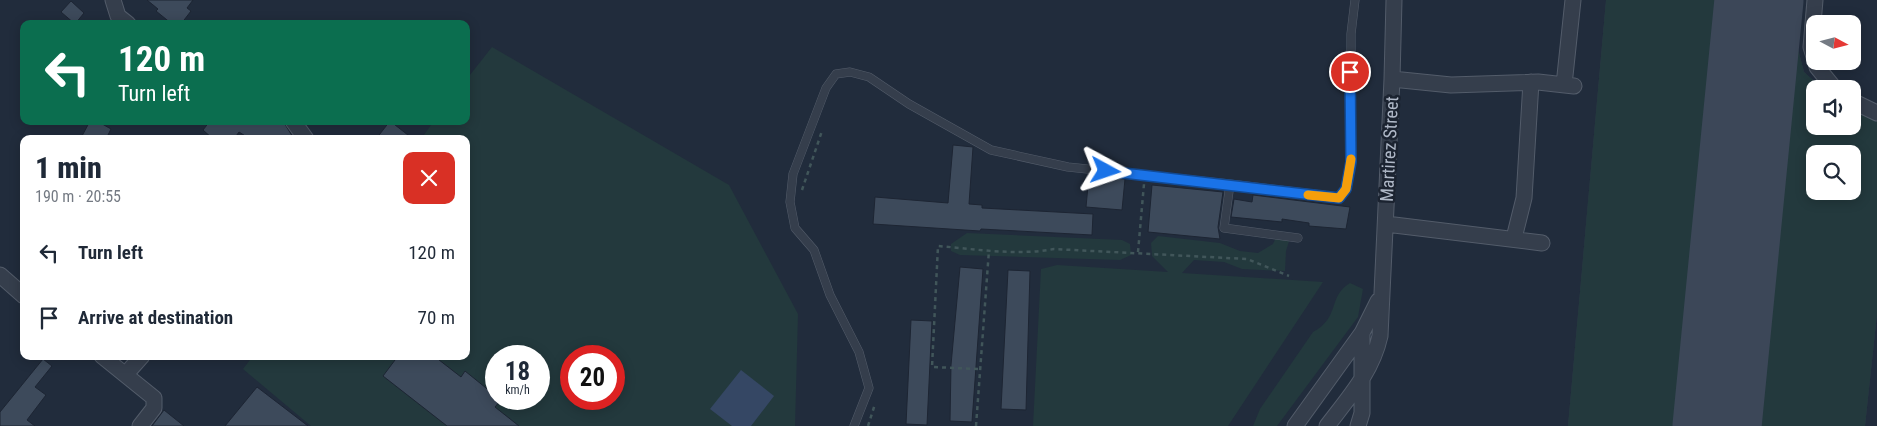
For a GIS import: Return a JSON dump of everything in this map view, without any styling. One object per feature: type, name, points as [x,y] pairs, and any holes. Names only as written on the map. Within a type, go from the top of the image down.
[{"type":"street","points":[[113,0],[118,16],[123,20]]},
{"type":"street","name":"Martirez Street","points":[[1327,426],[1362,380],[1376,352],[1380,336],[1380,297],[1386,224],[1386,167],[1392,79],[1394,0]]},
{"type":"street","points":[[1392,79],[1451,84],[1531,82],[1569,85],[1573,0]]},
{"type":"street","points":[[1814,15],[1815,0]]},
{"type":"street","points":[[1819,70],[1828,80]]},
{"type":"street","points":[[1514,238],[1524,198],[1531,82]]},
{"type":"street","points":[[1861,105],[1877,113]]},
{"type":"street","points":[[295,125],[303,135]]},
{"type":"street","points":[[1386,224],[1514,238],[1542,243]]},
{"type":"street","points":[[0,275],[20,292]]},
{"type":"street","points":[[1295,426],[1362,333],[1380,297]]},
{"type":"street","points":[[1358,426],[1362,413],[1362,333]]},
{"type":"street","points":[[107,360],[126,374],[155,401],[154,408],[140,426]]},
{"type":"street","points":[[126,374],[138,360]]},
{"type":"lane","points":[[854,426],[869,388],[859,352],[830,295],[814,250],[795,228],[790,202],[793,174],[826,88],[836,74],[850,72],[869,77],[909,104],[991,150],[1068,168],[1145,174],[1339,198],[1346,189],[1351,162],[1351,34],[1355,0]]},
{"type":"lane","points":[[1230,184],[1224,228],[1298,238]]},
{"type":"path","points":[[801,193],[824,122]]},
{"type":"path","points":[[1138,252],[1145,174]]},
{"type":"path","points":[[978,369],[932,367],[938,246],[1040,252],[1054,249],[1247,258],[1290,276]]},
{"type":"path","points":[[976,426],[978,369],[989,250]]},
{"type":"path","points":[[868,426],[875,401]]},
{"type":"shaded area","points":[[1606,0],[1803,0],[1798,49],[1804,72],[1813,80],[1806,80],[1806,135],[1853,135],[1855,145],[1806,145],[1806,200],[1861,200],[1861,194],[1877,314],[1865,426],[1568,426]]},
{"type":"green space","points":[[1606,0],[1731,0],[1688,426],[1568,426]]},
{"type":"green space","points":[[1790,0],[1803,0],[1798,49],[1804,72],[1813,80],[1806,80],[1806,135],[1861,135],[1861,109],[1877,117],[1877,314],[1865,426],[1748,426]]},
{"type":"green space","points":[[492,47],[729,185],[798,314],[795,426],[311,426],[243,369],[250,360],[470,360],[470,135],[424,135],[431,125],[470,125],[470,75]]},
{"type":"green space","points":[[967,233],[1122,240],[1130,244],[1131,255],[1120,260],[960,255],[951,251],[951,244]]},
{"type":"green space","points":[[1278,233],[1291,235],[1286,251],[1285,271],[1242,269],[1224,262],[1194,260],[1182,273],[1323,282],[1228,426],[1033,426],[1041,269],[1057,265],[1168,272],[1152,256],[1151,243],[1158,236],[1220,243],[1240,251],[1258,253],[1273,244]]},
{"type":"green space","points":[[1350,283],[1363,289],[1358,317],[1277,426],[1253,426],[1260,409],[1313,332],[1322,326],[1331,314],[1338,294]]},
{"type":"water","points":[[741,370],[774,396],[751,426],[732,426],[710,409]]},
{"type":"building","points":[[147,0],[193,0],[187,8],[191,11],[184,20],[167,20],[156,11],[158,9]]},
{"type":"building","points":[[71,1],[84,13],[78,20],[70,20],[61,12]]},
{"type":"building","points":[[88,125],[104,125],[111,129],[108,135],[83,135]]},
{"type":"building","points":[[207,125],[285,125],[292,135],[244,135],[239,132],[237,135],[209,135],[203,130]]},
{"type":"building","points":[[387,125],[395,125],[408,135],[379,135]]},
{"type":"building","points":[[953,145],[973,147],[969,204],[982,205],[982,208],[1093,214],[1092,235],[981,229],[980,231],[873,224],[875,197],[948,203]]},
{"type":"building","points":[[1089,175],[1125,179],[1122,210],[1086,207]]},
{"type":"building","points":[[1152,185],[1223,192],[1218,227],[1220,239],[1148,232]]},
{"type":"building","points":[[1253,195],[1350,207],[1346,229],[1309,226],[1309,223],[1282,219],[1282,222],[1231,217],[1234,199],[1252,202]]},
{"type":"building","points":[[960,267],[983,269],[972,422],[950,421],[951,365]]},
{"type":"building","points":[[1008,270],[1030,271],[1026,410],[1001,409]]},
{"type":"building","points":[[911,320],[932,321],[927,425],[906,424]]},
{"type":"building","points":[[42,360],[52,366],[35,387],[46,395],[27,420],[35,426],[0,426],[0,412]]},
{"type":"building","points":[[395,360],[439,360],[461,377],[465,371],[485,387],[485,410],[499,410],[519,426],[447,426],[383,376]]},
{"type":"building","points":[[257,387],[308,426],[225,426]]},
{"type":"building","points":[[164,410],[184,426],[152,426]]},
{"type":"runway","points":[[1717,426],[1759,0]]},
{"type":"slow traffic","points":[[1308,195],[1339,198],[1346,189],[1351,159]]},
{"type":"route","points":[[1106,171],[1145,174],[1339,198],[1346,189],[1351,162],[1350,72]]}]
